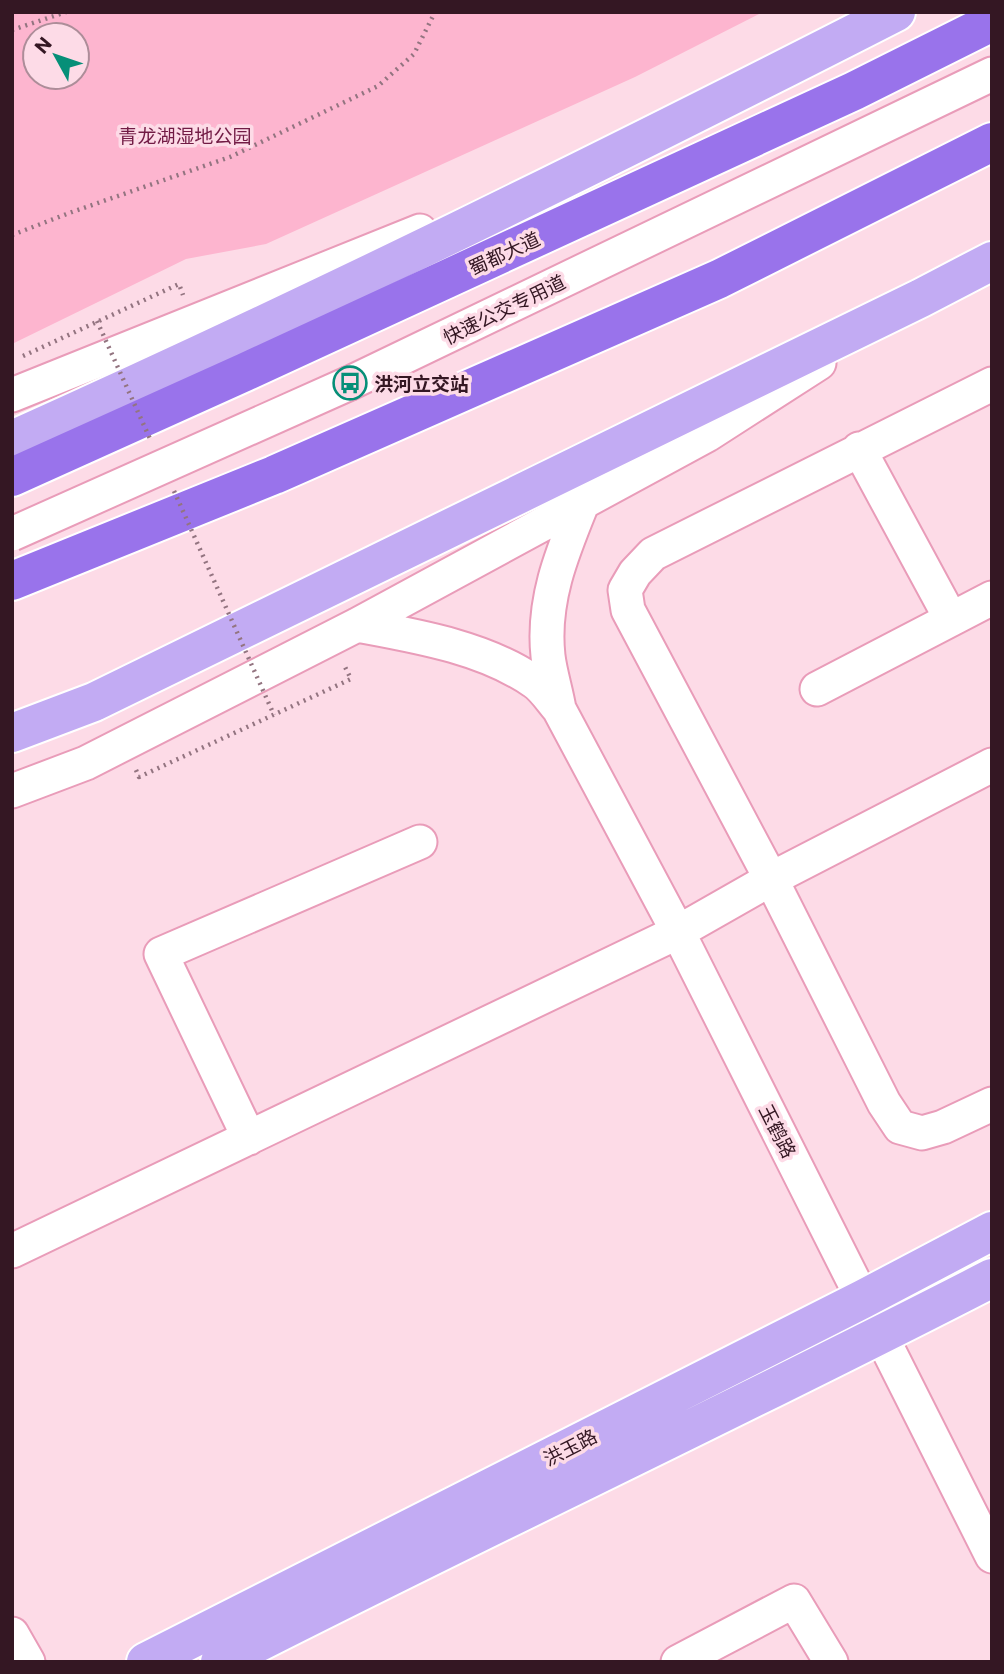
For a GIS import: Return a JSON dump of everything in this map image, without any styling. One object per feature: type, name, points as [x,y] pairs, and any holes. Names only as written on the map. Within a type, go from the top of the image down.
[{"type":"highway","name":"蜀都大道","points":[[12,477],[258,367],[842,97],[992,22]]},
{"type":"highway","points":[[12,581],[274,475],[719,279],[992,142]]},
{"type":"main road","points":[[12,440],[192,359],[631,147],[896,12]]},
{"type":"main road","points":[[12,733],[94,702],[992,261]]},
{"type":"main road","name":"洪玉路","points":[[146,1662],[992,1231]]},
{"type":"main road","name":"洪玉路","points":[[220,1662],[392,1574],[992,1279]]},
{"type":"street","name":"快速公交专用道","points":[[12,534],[350,383],[992,74]]},
{"type":"street","points":[[12,395],[631,147]]},
{"type":"street","points":[[12,791],[86,763],[357,625],[707,436],[921,298]]},
{"type":"street","points":[[992,384],[859,449],[682,542],[653,554],[635,573],[625,590],[628,610],[771,879],[884,1103],[900,1127],[922,1133],[943,1127],[992,1104]]},
{"type":"street","points":[[859,449],[951,619]]},
{"type":"street","points":[[559,709],[548,655],[548,611],[556,566],[582,503]]},
{"type":"street","points":[[817,689],[992,598]]},
{"type":"street","points":[[357,625],[426,638],[485,657],[535,682],[559,709]]},
{"type":"street","name":"玉鹤路","points":[[559,709],[678,932],[992,1556]]},
{"type":"street","points":[[12,1251],[678,932],[771,879],[992,765]]},
{"type":"street","points":[[249,1138],[161,954],[420,842]]},
{"type":"street","points":[[678,1662],[794,1601],[831,1662]]},
{"type":"street","points":[[12,1634],[28,1662]]},
{"type":"path","points":[[12,30],[66,12]]},
{"type":"path","points":[[12,235],[230,157],[378,86],[414,54],[435,12]]},
{"type":"path","points":[[12,361],[179,284]]},
{"type":"path","points":[[97,321],[155,448]]},
{"type":"path","points":[[170,483],[274,715]]},
{"type":"path","points":[[139,777],[351,680]]},
{"type":"green space","name":"青龙湖湿地公园","points":[[12,12],[763,12],[635,77],[266,244],[186,259],[12,344]]},
{"type":"place","name":"洪河立交站","points":[[350,383]]}]
